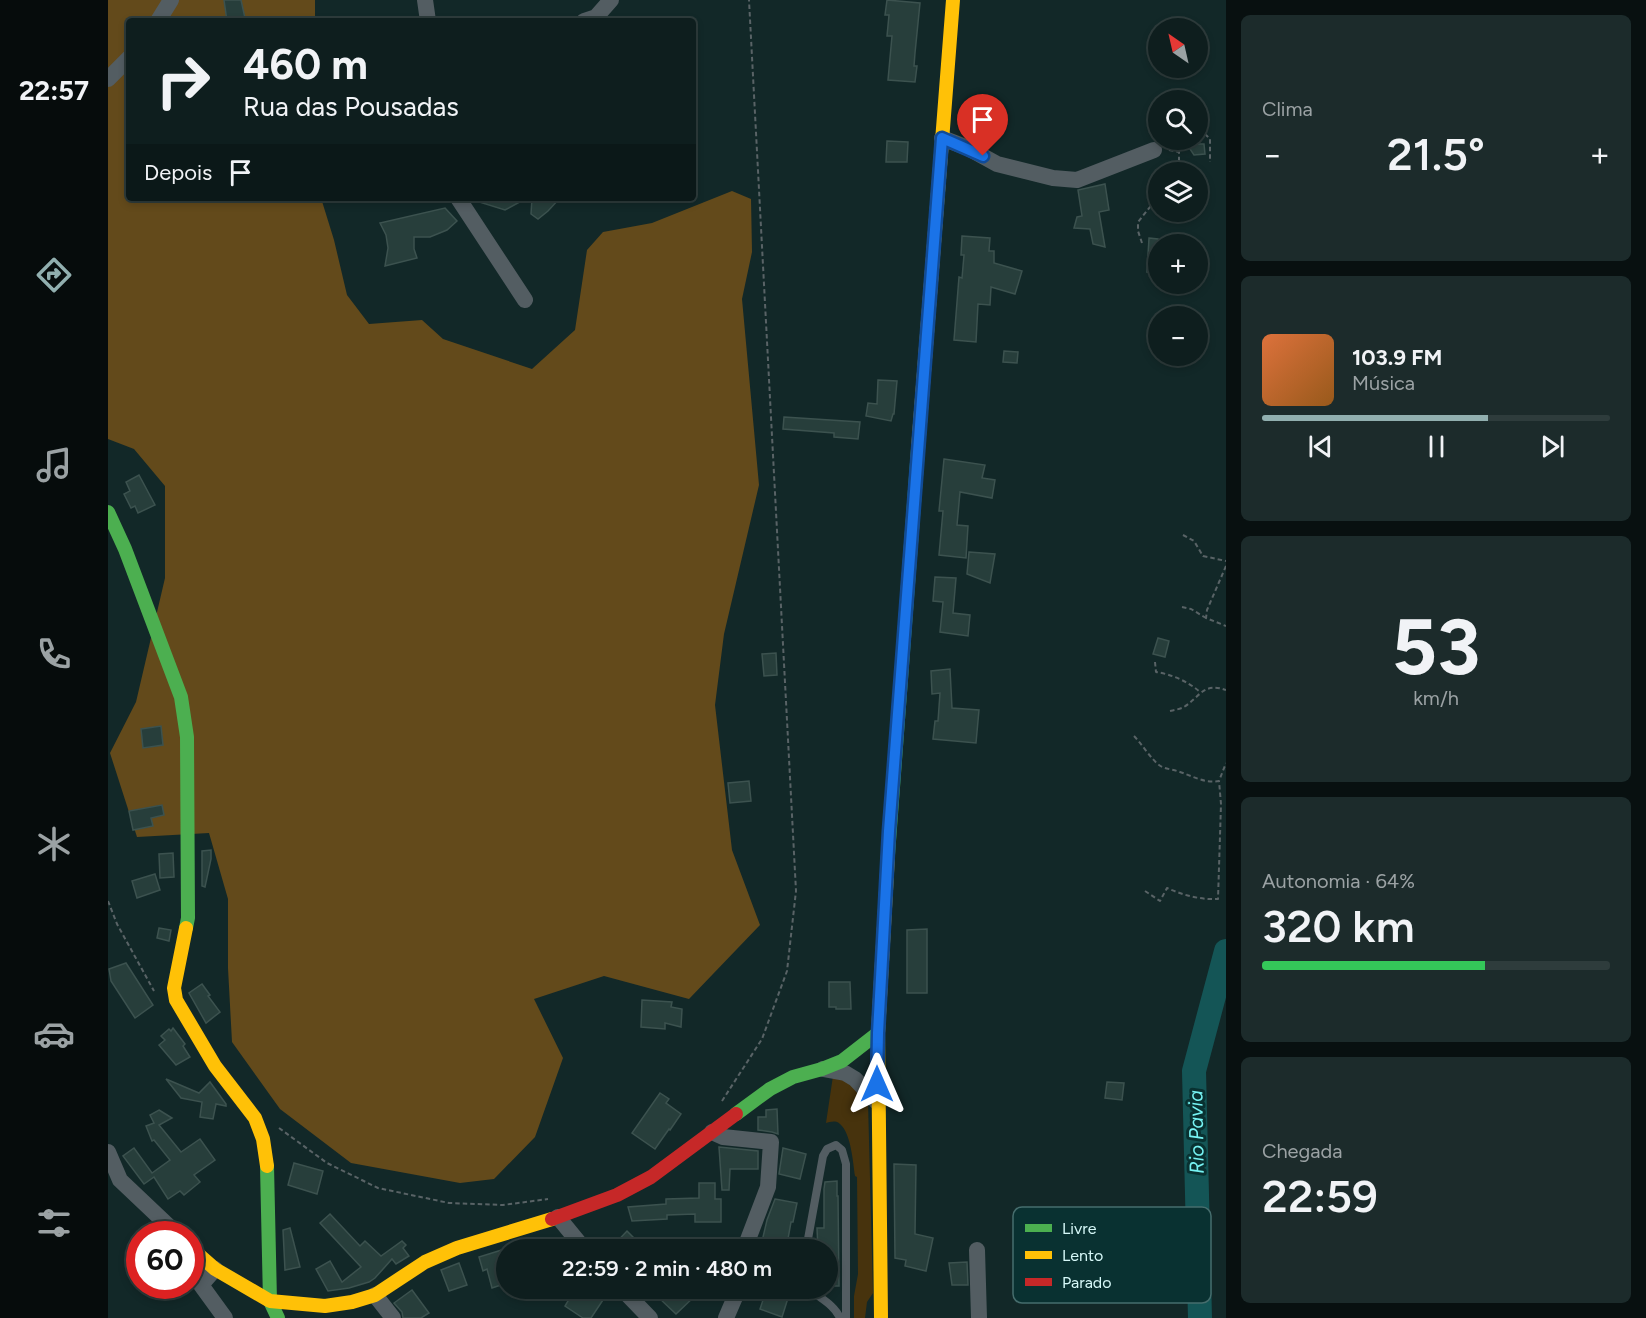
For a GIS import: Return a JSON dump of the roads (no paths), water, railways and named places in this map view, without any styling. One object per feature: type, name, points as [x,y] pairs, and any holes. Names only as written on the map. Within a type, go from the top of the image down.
[{"type":"street","points":[[160,18],[171,0]]},
{"type":"street","points":[[425,0],[428,18]]},
{"type":"street","points":[[591,18],[611,0]]},
{"type":"street","points":[[881,1318],[878,1033],[890,819],[953,0]]},
{"type":"street","points":[[108,79],[126,61]]},
{"type":"street","points":[[942,138],[968,148],[997,164],[1053,178],[1077,180],[1154,150]]},
{"type":"street","points":[[460,201],[525,300]]},
{"type":"street","points":[[108,512],[125,549],[181,697],[187,737],[188,918],[174,988],[176,1000],[215,1066],[255,1118],[262,1139],[267,1169],[270,1300],[278,1318]]},
{"type":"street","points":[[204,1259],[215,1269],[270,1300],[325,1306],[352,1302],[375,1295],[424,1262],[457,1248],[558,1217],[617,1195],[651,1177],[770,1089],[793,1077],[842,1061],[878,1033]]},
{"type":"street","points":[[855,1052],[877,1065]]},
{"type":"street","points":[[855,1079],[877,1065]]},
{"type":"street","points":[[822,1069],[845,1073],[855,1079],[877,1102]]},
{"type":"street","points":[[712,1132],[723,1137],[771,1142],[768,1187],[748,1239]]},
{"type":"street","points":[[108,1152],[114,1178],[162,1221]]},
{"type":"street","points":[[558,1217],[576,1239]]},
{"type":"street","points":[[977,1250],[979,1318]]},
{"type":"street","points":[[215,1269],[201,1285],[225,1318]]},
{"type":"street","points":[[375,1295],[393,1318]]},
{"type":"street","points":[[632,1299],[650,1318]]},
{"type":"street","points":[[726,1318],[734,1299]]},
{"type":"lane","points":[[808,1239],[823,1156],[827,1149],[836,1145],[842,1150],[846,1164],[846,1318]]},
{"type":"lane","points":[[873,1318],[881,1293]]},
{"type":"lane","points":[[821,1299],[830,1305],[840,1318]]},
{"type":"waterway","name":"Rio Pavia","points":[[1197,1207],[1194,1071],[1226,951]]},
{"type":"waterway","name":"Rio Pavia","points":[[1200,1303],[1200,1318]]}]
